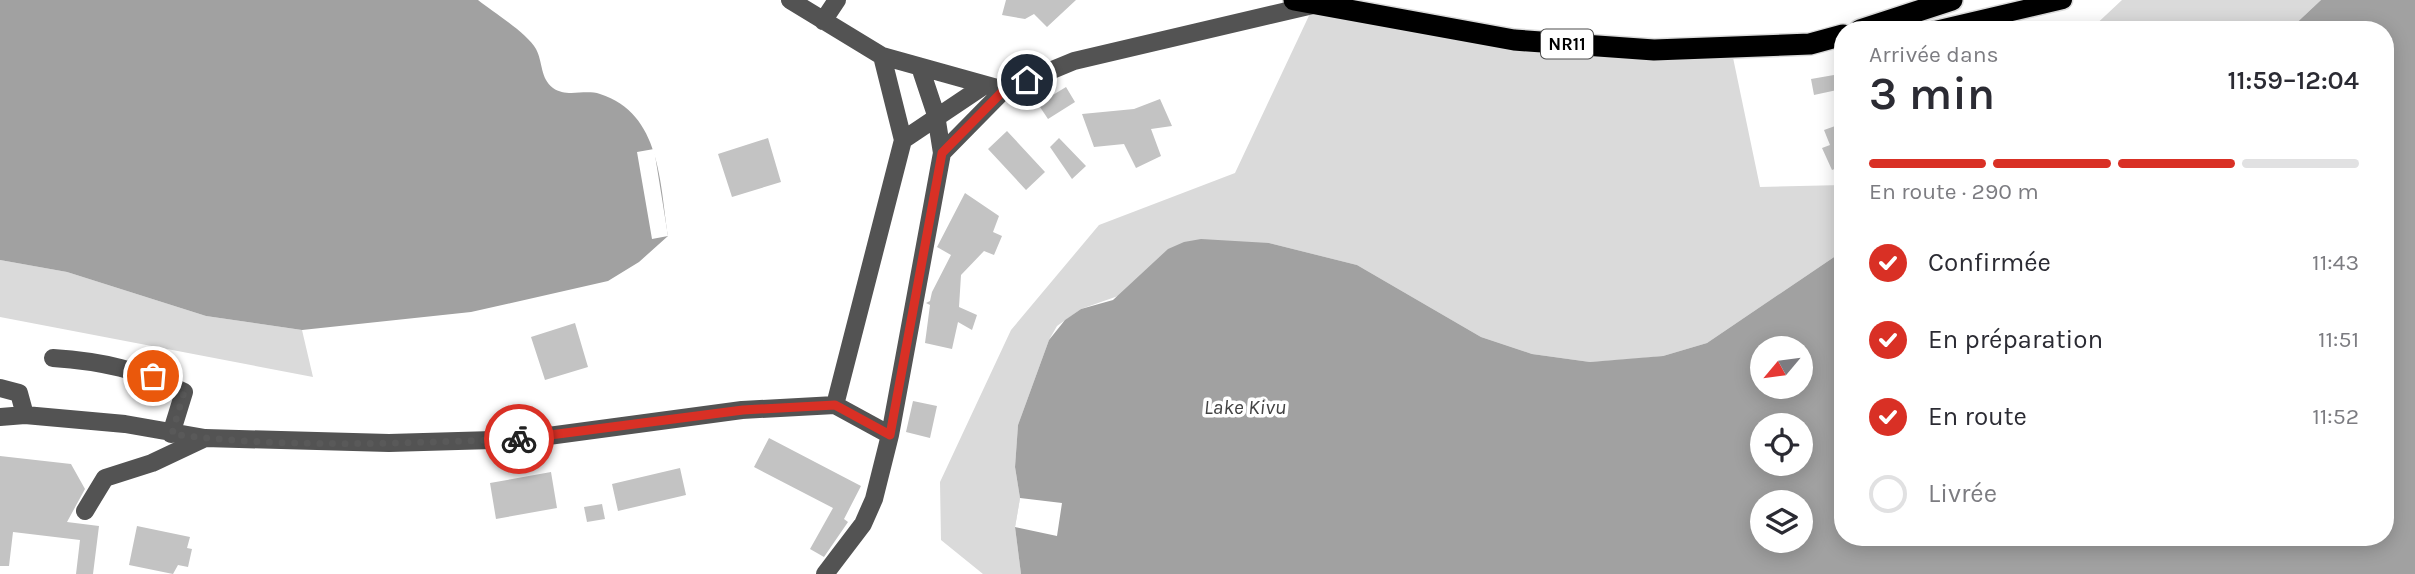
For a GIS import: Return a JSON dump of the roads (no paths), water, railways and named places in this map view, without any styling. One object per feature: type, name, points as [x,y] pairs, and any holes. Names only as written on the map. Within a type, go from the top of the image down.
[{"type":"highway","points":[[1888,21],[1952,0]]},
{"type":"highway","name":"NR11","points":[[1304,3],[1514,40],[1654,50],[1810,44],[1834,37]]},
{"type":"main road","points":[[1973,21],[2063,0]]},
{"type":"main road","points":[[1810,44],[1834,41]]},
{"type":"street","points":[[790,0],[882,56],[982,87],[1004,90]]},
{"type":"street","points":[[822,21],[837,0]]},
{"type":"street","points":[[942,153],[1004,90],[1074,61],[1304,3]]},
{"type":"street","points":[[835,405],[903,140],[882,56]]},
{"type":"street","points":[[825,574],[863,524],[874,499],[890,435],[942,153],[936,115],[920,67]]},
{"type":"street","points":[[903,140],[936,115],[982,87]]},
{"type":"street","points":[[53,358],[90,360],[153,376],[184,392],[172,434]]},
{"type":"street","points":[[0,388],[19,393],[25,415]]},
{"type":"street","points":[[0,417],[25,415],[125,424],[205,438],[389,443],[526,439],[743,410],[835,405],[890,435]]},
{"type":"street","points":[[85,511],[105,478],[152,463],[205,438]]},
{"type":"water","points":[[0,0],[478,0],[532,43],[546,80],[553,88],[570,93],[600,94],[620,103],[635,117],[654,153],[668,236],[639,262],[608,281],[471,312],[302,330],[206,316],[67,272],[0,260]]},
{"type":"water","name":"Lake Kivu","points":[[2321,0],[2415,0],[2415,574],[1021,574],[1015,527],[1020,498],[1015,467],[1018,425],[1049,340],[1065,320],[1081,309],[1113,300],[1168,249],[1184,242],[1201,239],[1269,243],[1357,265],[1481,337],[1532,354],[1590,362],[1663,356],[1707,343],[1834,257],[1834,546],[2394,546],[2394,21],[2299,21]]}]
